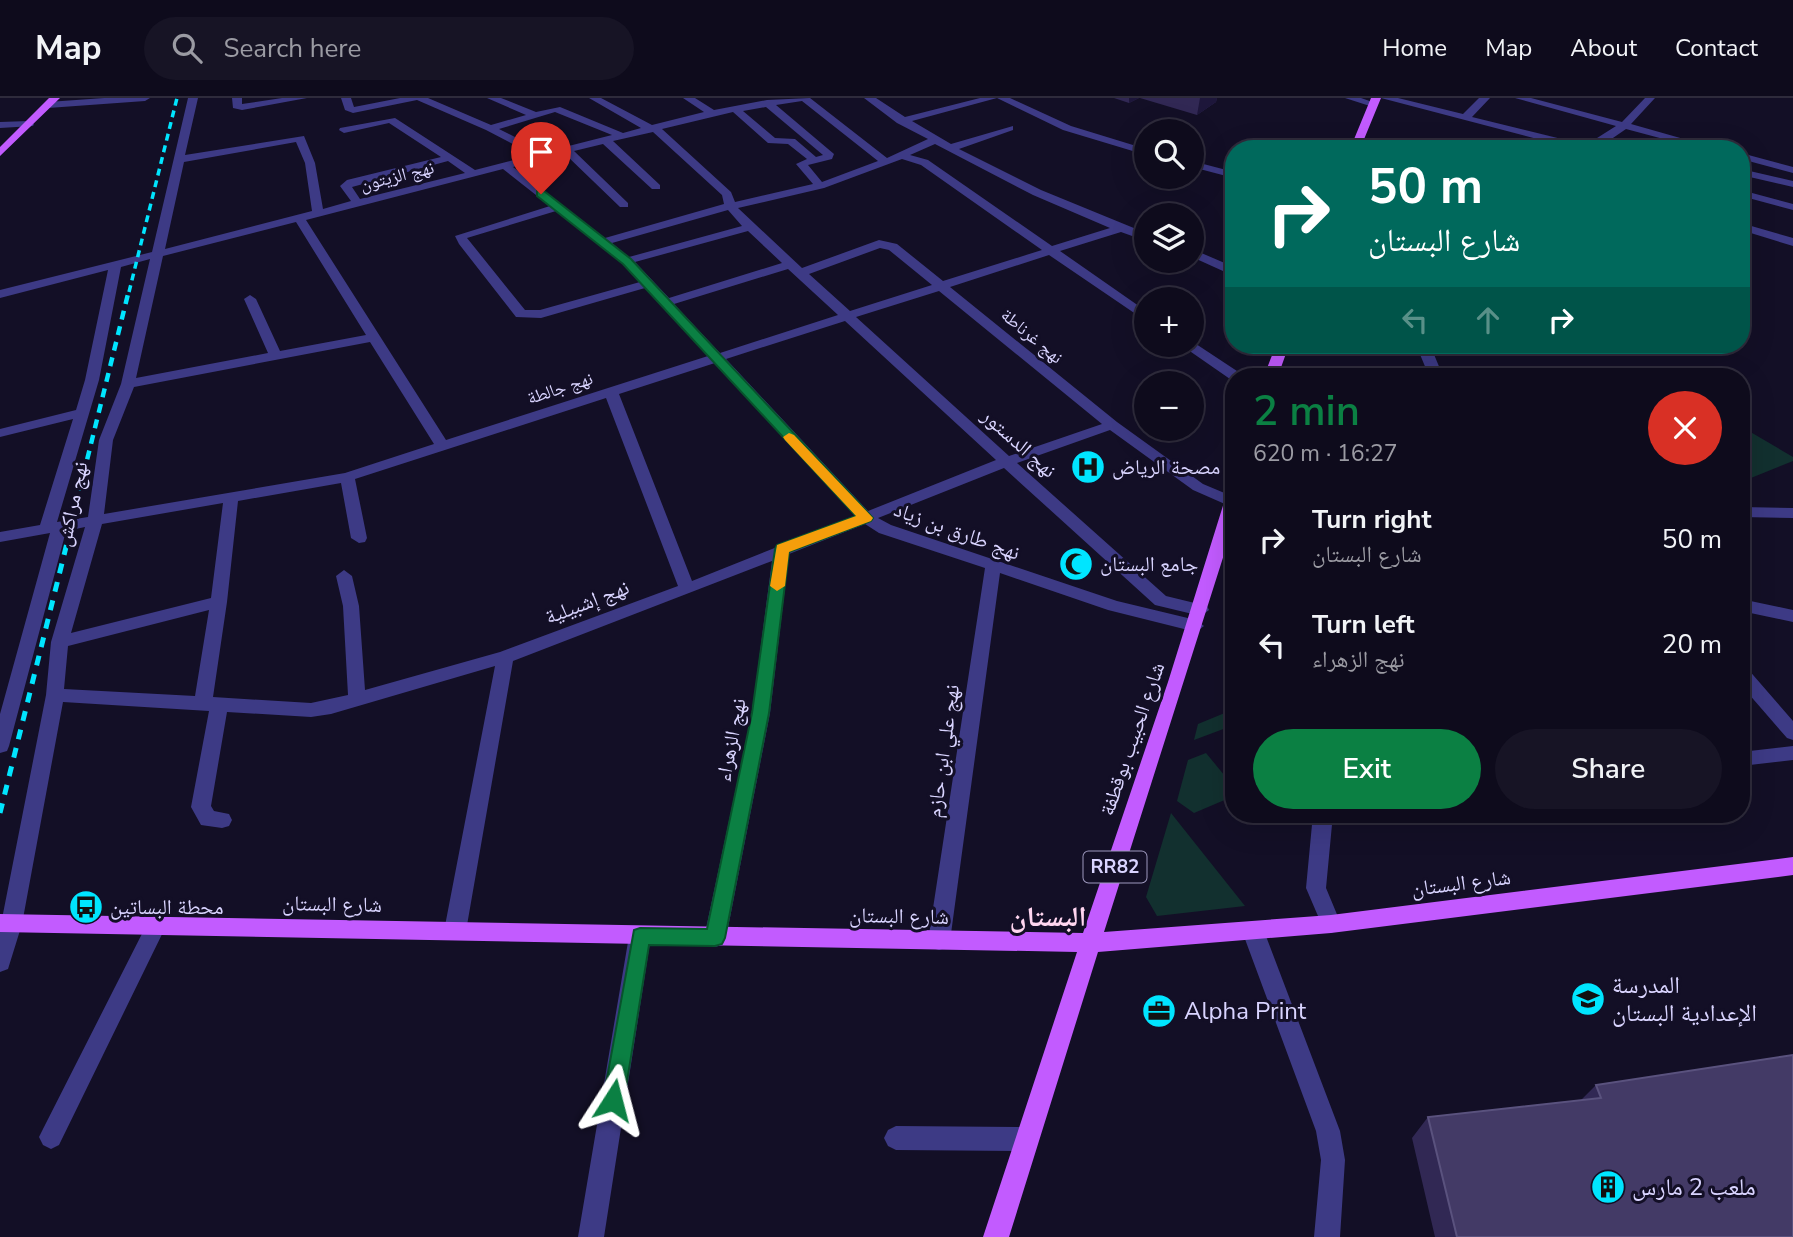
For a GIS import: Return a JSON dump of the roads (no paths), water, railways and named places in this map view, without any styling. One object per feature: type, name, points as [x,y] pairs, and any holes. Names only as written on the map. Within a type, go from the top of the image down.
[{"type":"main road","points":[[1359,140],[1375,101]]},
{"type":"main road","points":[[0,153],[52,102]]},
{"type":"main road","name":"شارع الحبيب بوقطفة","points":[[996,1237],[1225,528]]},
{"type":"main road","name":"شارع البستان","points":[[6,923],[1089,943],[1331,924],[1793,866]]},
{"type":"street","points":[[52,102],[145,98]]},
{"type":"street","name":"نهج مراكش","points":[[0,962],[55,695],[60,642],[95,520],[106,440],[128,384],[193,98]]},
{"type":"street","points":[[237,98],[239,107],[304,98],[311,108]]},
{"type":"street","points":[[346,98],[349,108],[353,110],[417,98],[490,128],[544,156]]},
{"type":"street","points":[[492,98],[533,114]]},
{"type":"street","name":"نهج الدستور","points":[[594,98],[653,128],[727,194],[730,206],[750,227],[1161,601],[1198,618]]},
{"type":"street","points":[[688,98],[712,113]]},
{"type":"street","points":[[804,98],[886,162]]},
{"type":"street","name":"نهج الزيتون","points":[[0,294],[712,113],[769,101],[804,98]]},
{"type":"street","points":[[869,98],[901,121],[1000,177],[1134,233]]},
{"type":"street","points":[[901,121],[992,98]]},
{"type":"street","points":[[1002,98],[1067,128],[1134,148]]},
{"type":"street","points":[[1350,98],[1375,101]]},
{"type":"street","points":[[1386,98],[1554,140]]},
{"type":"street","points":[[1465,118],[1485,98]]},
{"type":"street","points":[[1520,98],[1681,140]]},
{"type":"street","points":[[1540,114],[1562,98]]},
{"type":"street","points":[[1603,140],[1625,125],[1650,98]]},
{"type":"street","points":[[769,101],[830,155],[801,164],[820,186]]},
{"type":"street","points":[[734,108],[772,141],[792,141],[815,161]]},
{"type":"street","points":[[490,128],[548,109],[560,110],[622,136]]},
{"type":"street","points":[[344,130],[391,120],[476,175]]},
{"type":"street","points":[[1523,132],[1531,123]]},
{"type":"street","points":[[0,125],[29,124]]},
{"type":"street","points":[[924,162],[950,149],[1009,128]]},
{"type":"street","points":[[181,159],[300,138],[310,163],[318,215]]},
{"type":"street","points":[[605,140],[656,187]]},
{"type":"street","points":[[604,242],[730,206],[820,186],[886,162],[935,140]]},
{"type":"street","points":[[568,151],[624,205]]},
{"type":"street","points":[[902,155],[924,162],[1134,309]]},
{"type":"street","points":[[358,204],[346,186],[351,182],[449,158]]},
{"type":"street","points":[[1750,158],[1793,170]]},
{"type":"street","name":"نهج طارق بن زياد","points":[[507,167],[627,261],[866,518],[885,529],[1114,607],[1198,618]]},
{"type":"street","points":[[1204,167],[1225,173]]},
{"type":"street","points":[[1750,174],[1793,184]]},
{"type":"street","points":[[1750,195],[1793,207]]},
{"type":"street","points":[[558,207],[461,236],[521,314],[541,314],[649,283]]},
{"type":"street","points":[[300,219],[442,446]]},
{"type":"street","points":[[627,261],[750,227]]},
{"type":"street","name":"نهج جالطة","points":[[0,537],[347,477],[1121,228]]},
{"type":"street","points":[[1750,229],[1793,242]]},
{"type":"street","name":"نهج غرناطة","points":[[796,269],[885,244],[893,247],[1112,425],[1198,487],[1225,498]]},
{"type":"street","points":[[1204,258],[1225,268]]},
{"type":"street","points":[[0,746],[51,565],[53,528],[92,380],[115,265]]},
{"type":"street","points":[[666,303],[796,269]]},
{"type":"street","points":[[250,299],[275,355]]},
{"type":"street","points":[[128,384],[373,337]]},
{"type":"street","points":[[1204,356],[1225,369]]},
{"type":"street","points":[[611,392],[687,589]]},
{"type":"street","points":[[0,433],[83,412]]},
{"type":"street","name":"نهج إشبيلية","points":[[55,695],[211,702],[311,710],[357,700],[505,657],[687,589],[1008,461],[1112,425]]},
{"type":"street","points":[[347,477],[359,538]]},
{"type":"street","points":[[222,820],[208,819],[201,807],[231,499]]},
{"type":"street","points":[[1750,512],[1793,513]]},
{"type":"street","name":"نهج الزهراء","points":[[715,938],[761,713],[782,549]]},
{"type":"street","name":"نهج علي ابن حازم","points":[[939,941],[993,566]]},
{"type":"street","points":[[344,576],[351,607],[357,700]]},
{"type":"street","points":[[60,642],[219,602]]},
{"type":"street","points":[[1750,607],[1793,616]]},
{"type":"street","points":[[455,931],[505,657]]},
{"type":"street","points":[[1750,685],[1793,733]]},
{"type":"street","points":[[1750,758],[1793,753]]},
{"type":"street","points":[[1322,823],[1315,888],[1331,924]]},
{"type":"street","points":[[51,1137],[157,924]]},
{"type":"street","points":[[1253,931],[1328,1131],[1333,1160],[1327,1237]]},
{"type":"street","points":[[591,1237],[640,936]]},
{"type":"street","points":[[896,1138],[1026,1139]]},
{"type":"railway","points":[[129,292],[177,98]]},
{"type":"railway","points":[[68,537],[129,290]]},
{"type":"railway","points":[[0,813],[69,535]]},
{"type":"place","name":"مصحة الرياض","points":[[1088,467]]},
{"type":"place","name":"جامع البستان","points":[[1076,564]]},
{"type":"place","name":"محطة البساتين","points":[[86,907]]},
{"type":"place","name":"المدرسة الإعدادية البستان","points":[[1588,999]]},
{"type":"place","name":"Alpha Print","points":[[1159,1011]]},
{"type":"place","name":"ملعب 2 مارس","points":[[1608,1187]]},
{"type":"district","name":"البستان","points":[[1048,917]]}]
